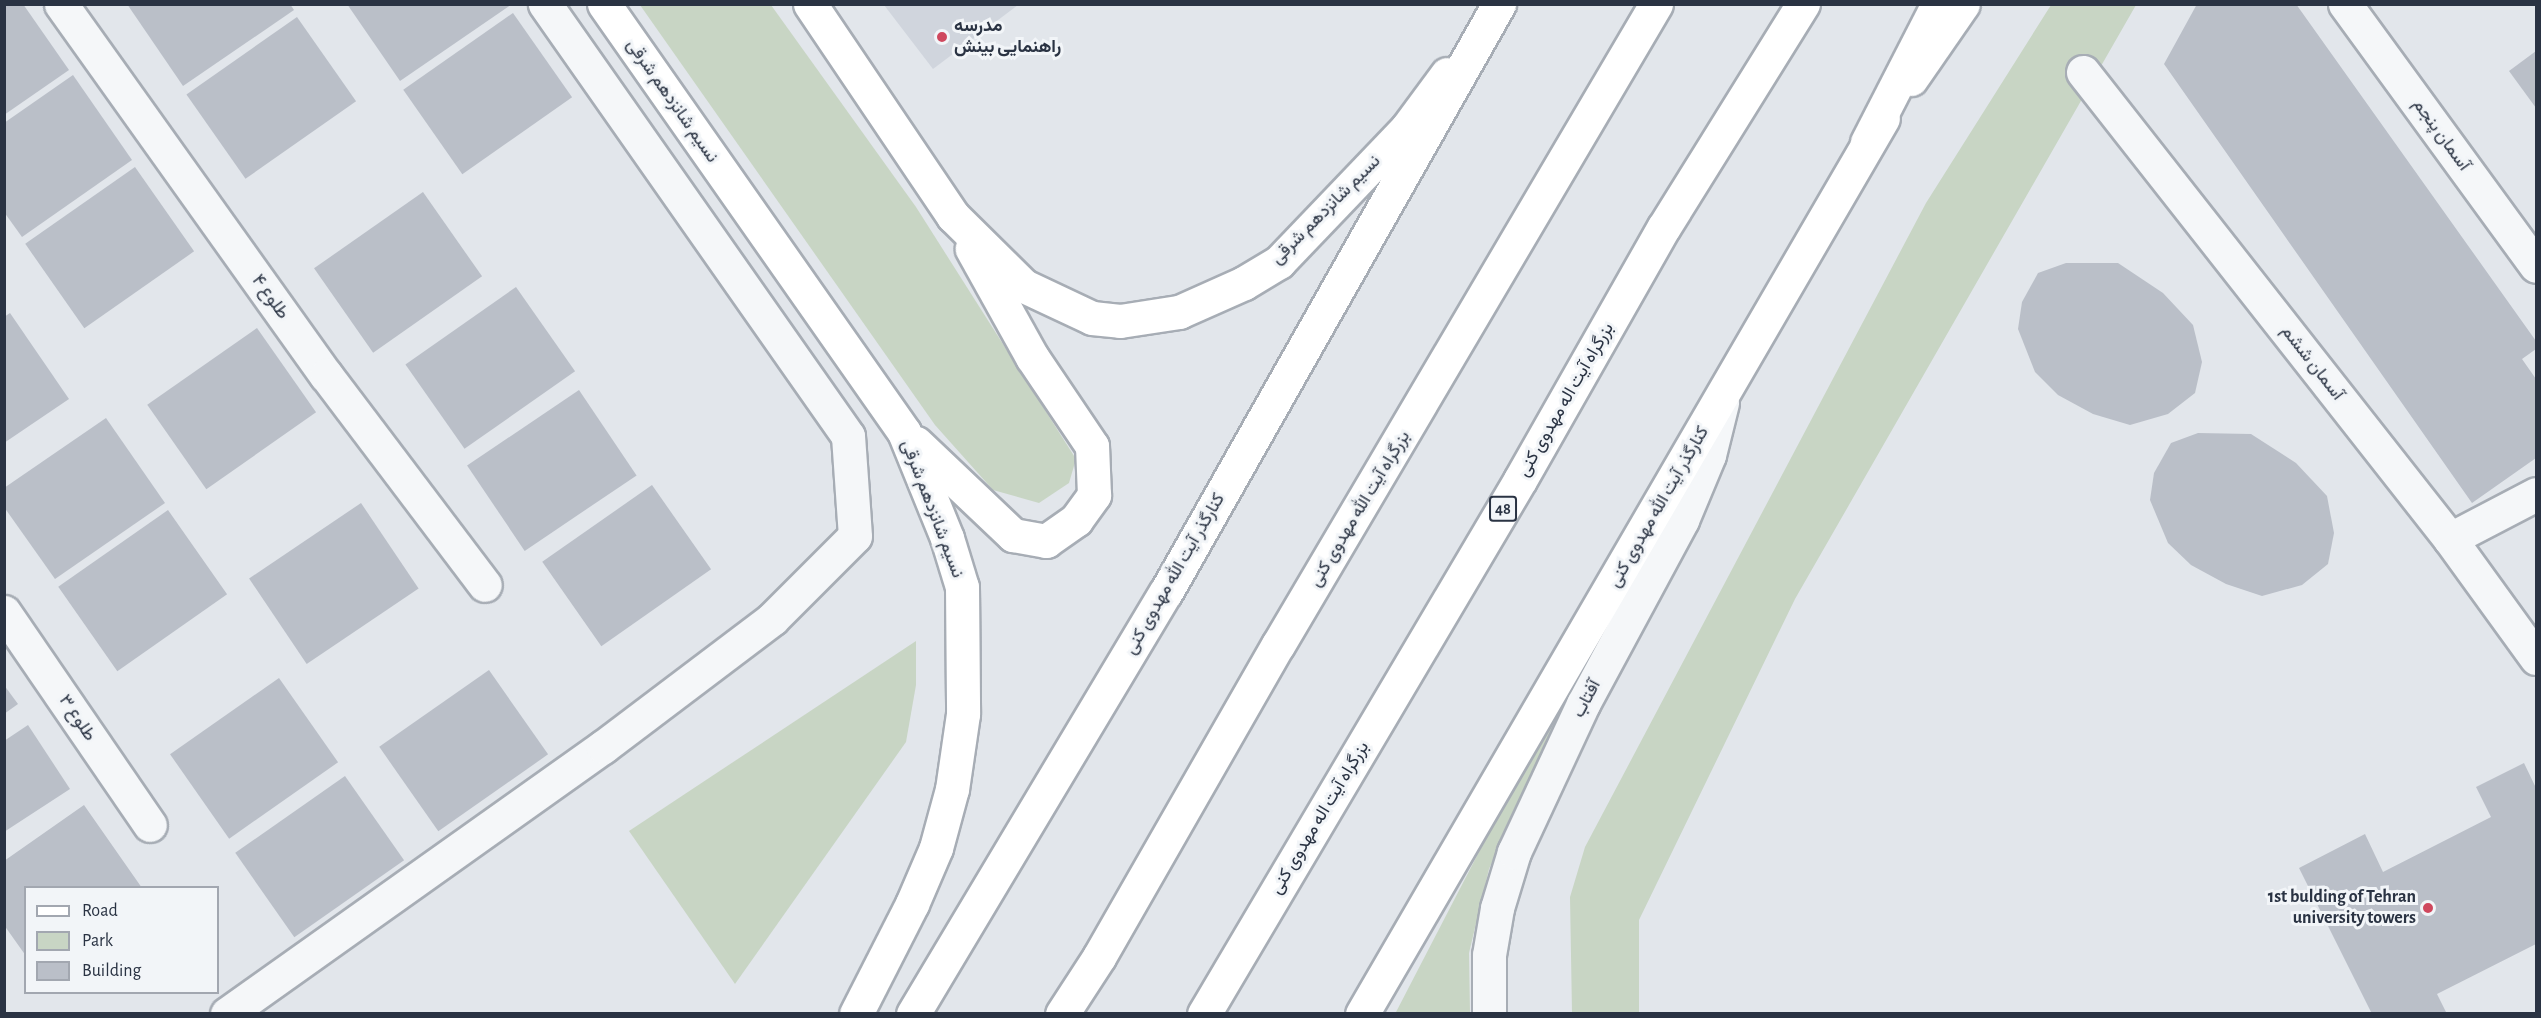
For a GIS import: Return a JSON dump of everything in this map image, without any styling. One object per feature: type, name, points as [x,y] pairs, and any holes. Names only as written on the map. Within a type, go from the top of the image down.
[{"type":"main road","name":"نسیم شانزدهم شرقی","points":[[604,4],[904,432],[947,538],[962,587],[963,714],[952,789],[936,848],[856,1014]]},
{"type":"main road","name":"نسیم شانزدهم شرقی","points":[[810,4],[953,216],[1024,286],[1053,303],[1092,318],[1120,321],[1179,312],[1244,284],[1279,262],[1407,128],[1498,4]]},
{"type":"main road","name":"کنارگذر آیت الله مهدوی کنی","points":[[913,1014],[1166,592],[1498,4]]},
{"type":"main road","name":"بزرگراه آیت الله مهدوی کنی","points":[[1062,1014],[1099,957],[1278,645],[1656,4]]},
{"type":"main road","name":"بزرگراه آیت اله مهدوی کنی","points":[[1204,1014],[1520,480],[1664,227],[1803,4]]},
{"type":"main road","points":[[1866,142],[1938,4]]},
{"type":"main road","name":"کنارگذر آیت الله مهدوی کنی","points":[[1362,1014],[1724,396],[1866,142],[1963,4]]},
{"type":"main road","points":[[904,432],[1013,535],[1046,541],[1076,520],[1094,495],[1092,446],[1032,357],[953,216]]},
{"type":"street","name":"طلوع ۴","points":[[61,4],[326,375],[485,585]]},
{"type":"street","points":[[227,1014],[603,747],[772,619],[855,536],[848,436],[545,4]]},
{"type":"street","name":"آسمان پنجم","points":[[2345,4],[2536,264]]},
{"type":"street","name":"آسمان ششم","points":[[2083,72],[2450,538],[2536,658]]},
{"type":"street","name":"آفتاب","points":[[1489,1014],[1489,955],[1497,908],[1514,852],[1583,704],[1682,520],[1709,454],[1724,396]]},
{"type":"street","points":[[2450,538],[2536,494]]},
{"type":"street","name":"طلوع ۳","points":[[4,612],[150,825]]},
{"type":"shaded area","name":"مدرسه راهنمایی بینش","points":[[884,5],[1018,5],[933,69]]},
{"type":"green space","points":[[640,5],[771,5],[916,207],[1076,459],[1069,483],[1039,503],[993,490],[935,425]]},
{"type":"green space","points":[[2051,5],[2136,5],[1795,599],[1639,920],[1639,1013],[1572,1013],[1570,897],[1585,847],[1926,203]]},
{"type":"green space","points":[[1627,597],[1521,796],[1489,869],[1469,953],[1470,1013],[1395,1014],[1494,823]]},
{"type":"green space","points":[[916,641],[916,685],[906,742],[735,984],[629,831]]},
{"type":"building","points":[[4,4],[23,4],[69,70],[4,115]]},
{"type":"building","points":[[127,4],[290,4],[294,10],[183,86]]},
{"type":"building","points":[[347,4],[512,4],[400,81]]},
{"type":"building","points":[[2197,4],[2296,4],[2536,341],[2536,349],[2522,359],[2536,379],[2536,458],[2472,503],[2164,64]]},
{"type":"building","points":[[513,13],[572,97],[462,174],[403,90]]},
{"type":"building","points":[[297,17],[356,101],[245,179],[186,94]]},
{"type":"building","points":[[2536,51],[2536,108],[2509,71]]},
{"type":"building","points":[[73,75],[132,160],[22,237],[4,212],[4,123]]},
{"type":"building","points":[[135,167],[194,251],[84,328],[25,244]]},
{"type":"building","points":[[423,192],[482,276],[373,353],[314,268]]},
{"type":"building","points":[[2066,263],[2118,263],[2163,293],[2193,325],[2202,362],[2195,393],[2168,414],[2130,425],[2093,414],[2058,395],[2035,372],[2018,329],[2022,302],[2038,273]]},
{"type":"building","points":[[516,287],[575,371],[464,449],[405,364]]},
{"type":"building","points":[[10,313],[69,399],[4,443],[4,317]]},
{"type":"building","points":[[257,328],[316,412],[206,489],[147,405]]},
{"type":"building","points":[[579,390],[637,475],[525,551],[467,465]]},
{"type":"building","points":[[106,418],[165,503],[55,579],[4,507],[4,488]]},
{"type":"building","points":[[2198,433],[2251,434],[2296,463],[2327,496],[2334,533],[2328,564],[2302,585],[2262,596],[2226,584],[2191,565],[2168,543],[2150,500],[2154,473],[2171,443]]},
{"type":"building","points":[[652,485],[711,569],[601,646],[542,562]]},
{"type":"building","points":[[361,503],[419,588],[307,664],[249,578]]},
{"type":"building","points":[[168,510],[227,594],[117,671],[58,587]]},
{"type":"building","points":[[489,670],[548,754],[438,831],[379,747]]},
{"type":"building","points":[[279,678],[338,762],[229,839],[170,754]]},
{"type":"building","points":[[4,685],[18,704],[4,714]]},
{"type":"building","points":[[28,725],[70,789],[4,832],[4,741]]},
{"type":"building","name":"1st bulding of Tehran university towers","points":[[2524,763],[2536,788],[2536,944],[2437,994],[2447,1014],[2372,1014],[2299,868],[2365,834],[2383,872],[2491,817],[2476,787]]},
{"type":"building","points":[[345,776],[404,860],[294,937],[235,853]]},
{"type":"building","points":[[84,805],[141,886],[24,886],[24,953],[4,925],[4,861]]},
{"type":"place","name":"مدرسه راهنمایی بینش","points":[[942,37]]},
{"type":"place","name":"1st bulding of Tehran university towers","points":[[2428,908]]}]
